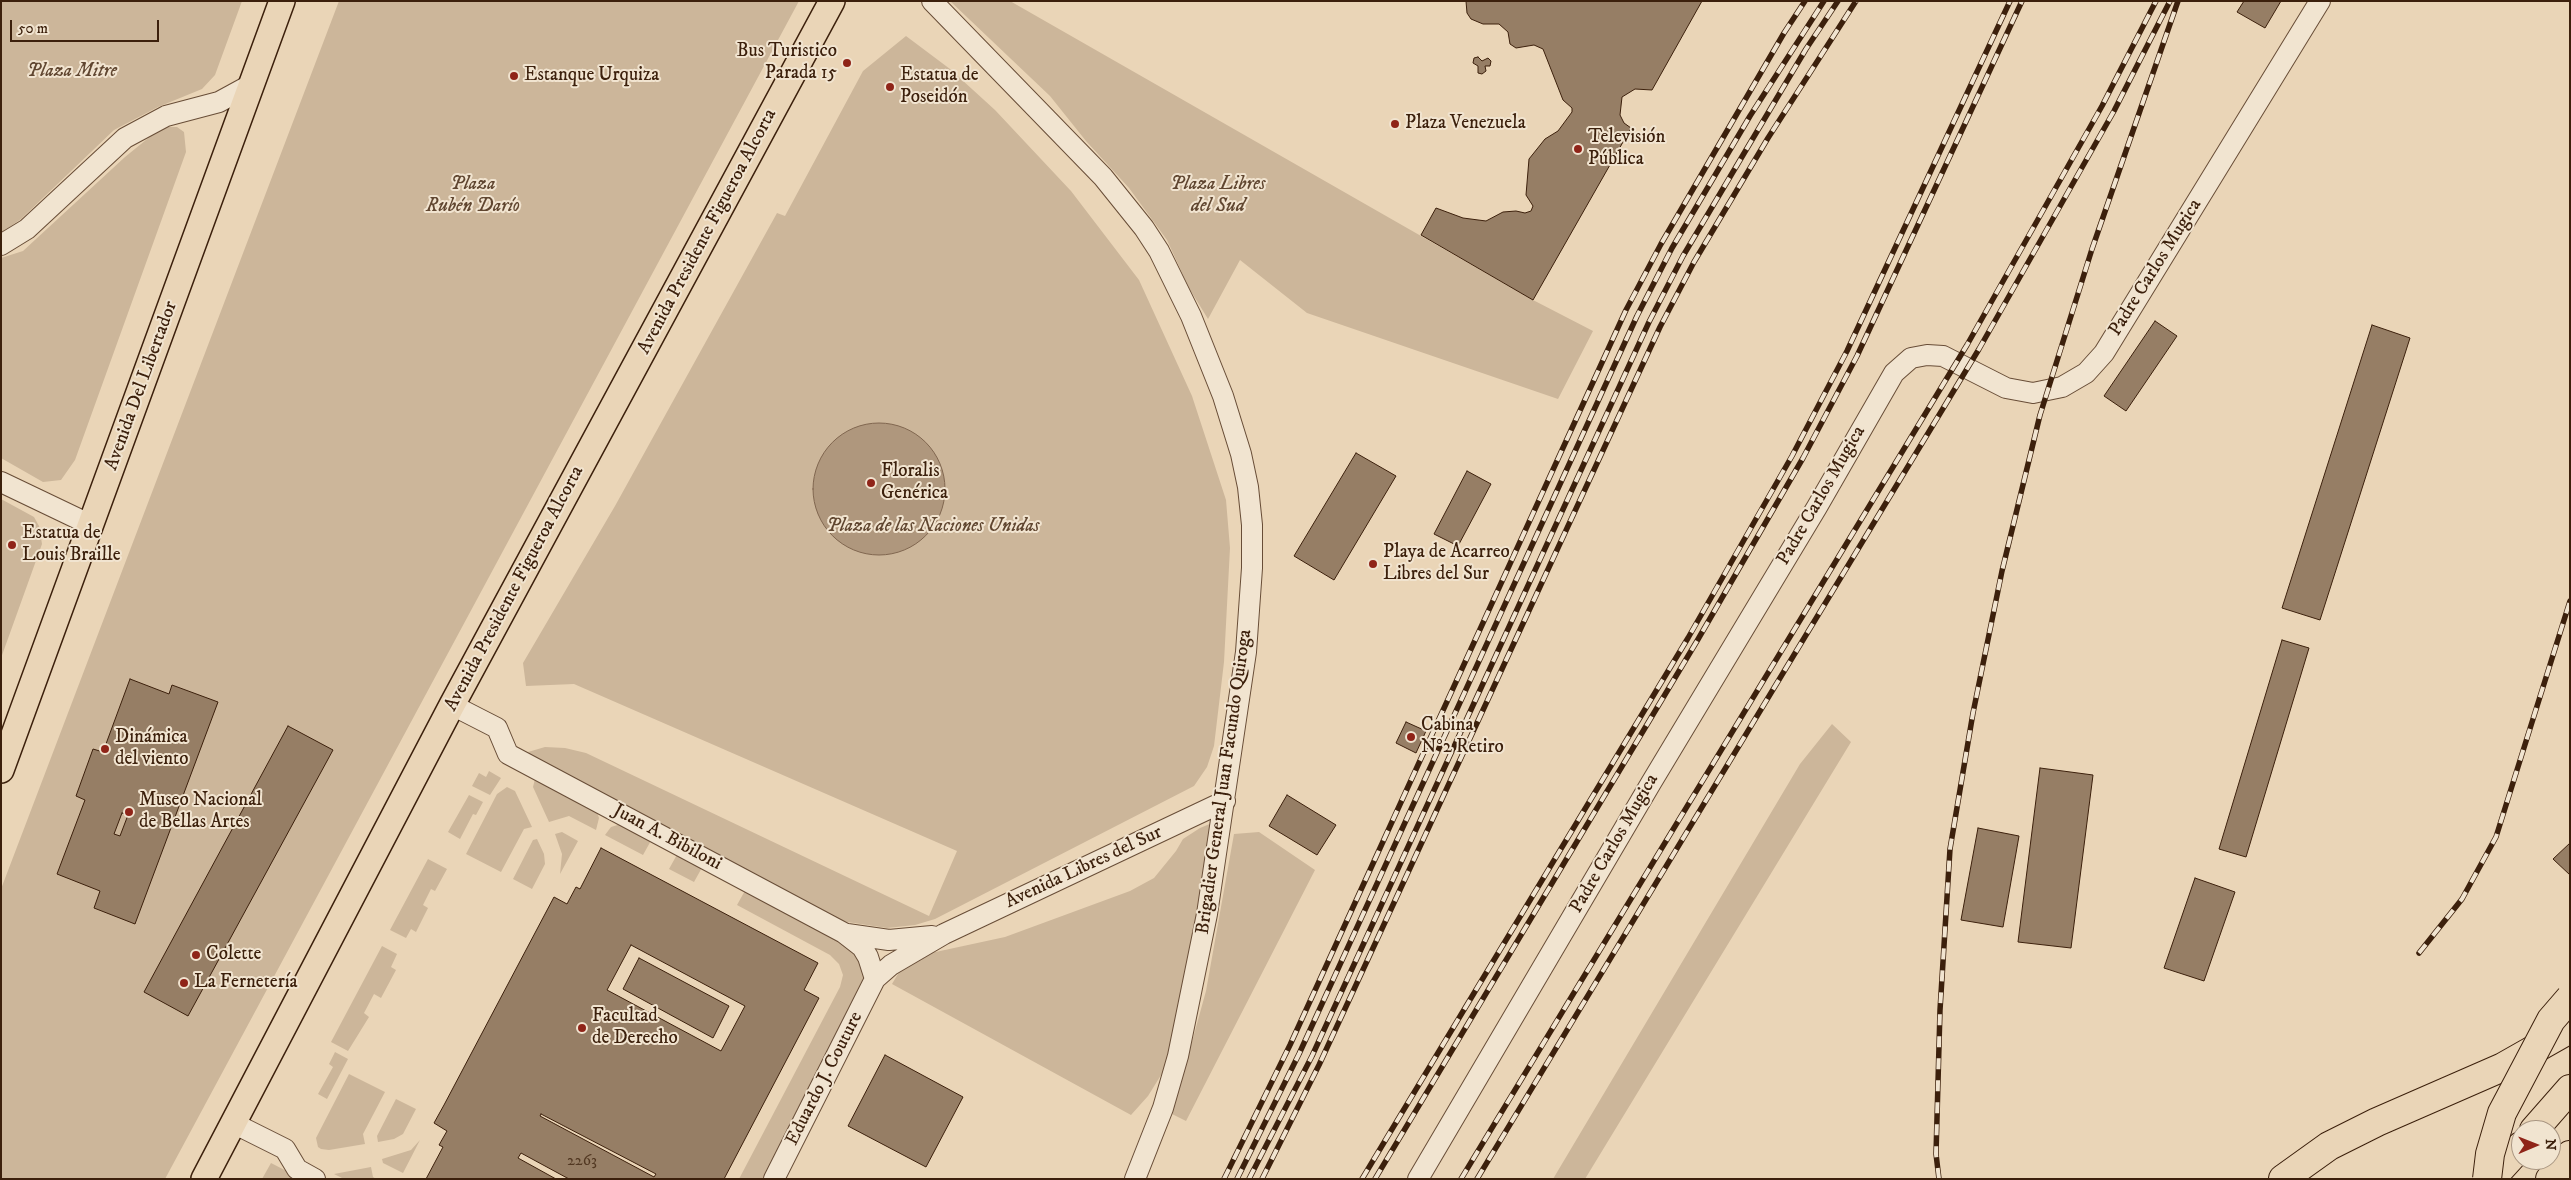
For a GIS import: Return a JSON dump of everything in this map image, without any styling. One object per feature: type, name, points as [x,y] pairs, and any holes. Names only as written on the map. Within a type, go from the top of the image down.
[{"type":"highway","points":[[2486,1179],[2490,1154],[2502,1113],[2551,1020],[2570,998]]},
{"type":"highway","points":[[2282,1179],[2329,1146],[2378,1122],[2504,1067],[2570,1029]]},
{"type":"highway","points":[[2543,1120],[2570,1089]]},
{"type":"highway","points":[[2550,1179],[2570,1155]]},
{"type":"highway","points":[[2491,1179],[2511,1157]]},
{"type":"main road","name":"Avenida Del Libertador","points":[[1,770],[282,1]]},
{"type":"main road","name":"Avenida Presidente Figueroa Alcorta","points":[[204,1179],[452,705],[832,1]]},
{"type":"street","name":"Brigadier General Juan Facundo Quiroga","points":[[932,1],[1103,177],[1144,228],[1174,279],[1223,396],[1241,454],[1248,487],[1252,525],[1252,568],[1246,652],[1207,914],[1180,1048],[1163,1108],[1135,1179]]},
{"type":"street","name":"Padre Carlos Mugica","points":[[1418,1179],[1651,783],[1817,507],[1894,373],[1911,358],[1936,355],[1958,363],[2006,388],[2033,393],[2062,387],[2086,373],[2104,353],[2320,1]]},
{"type":"street","points":[[1,245],[27,229],[125,138],[166,116],[219,102],[252,84]]},
{"type":"street","points":[[1,482],[91,525]]},
{"type":"street","name":"Juan A. Bibiloni","points":[[452,705],[497,728],[508,754],[844,933],[862,947],[868,957],[875,979]]},
{"type":"street","name":"Avenida Libres del Sur","points":[[875,979],[891,964],[944,934],[1224,801]]},
{"type":"street","name":"Avenida Libres del Sur","points":[[844,933],[889,940],[944,934]]},
{"type":"street","name":"Eduardo J. Couture","points":[[774,1179],[875,979]]},
{"type":"street","points":[[233,1123],[285,1149],[297,1169],[315,1179]]},
{"type":"green space","name":"Plaza Mitre","points":[[1,1],[242,1],[215,75],[202,89],[158,107],[114,130],[21,219],[1,233]]},
{"type":"green space","name":"Plaza Rubén Darío","points":[[339,1],[799,1],[165,1179],[1,1179],[1,889]]},
{"type":"green space","name":"Plaza Libres del Sud","points":[[950,1],[1010,1],[1533,300],[1593,331],[1558,399],[1307,313],[1240,260],[1208,319],[1189,288],[1167,240],[1129,188],[1086,141],[1050,96]]},
{"type":"green space","name":"Plaza de las Naciones Unidas","points":[[906,36],[950,69],[995,110],[1071,191],[1139,280],[1192,396],[1226,500],[1230,548],[1224,662],[1214,746],[1207,767],[1194,786],[935,919],[915,925],[887,928],[834,920],[525,758],[528,752],[545,747],[565,748],[586,753],[929,916],[957,851],[574,684],[526,686],[523,663],[615,506],[777,213],[785,216],[863,71]]},
{"type":"green space","points":[[168,127],[177,127],[184,132],[186,152],[75,460],[61,480],[43,482],[1,458],[1,258],[23,251],[125,157],[157,131]]},
{"type":"green space","points":[[1,499],[34,517],[39,526],[42,544],[1,658]]},
{"type":"green space","points":[[1832,724],[1851,742],[1585,1179],[1553,1179],[1800,764]]},
{"type":"green space","points":[[489,771],[501,778],[490,795],[472,786],[479,773],[486,777]]},
{"type":"green space","points":[[535,779],[596,809],[599,818],[596,830],[569,816],[549,822],[533,787]]},
{"type":"green space","points":[[507,787],[515,791],[532,827],[524,829],[501,872],[466,854],[497,794]]},
{"type":"green space","points":[[469,795],[483,802],[476,815],[473,814],[460,839],[448,832]]},
{"type":"green space","points":[[1217,821],[1171,1059],[1148,1096],[1131,1115],[892,984],[902,967],[917,956],[1005,937],[1130,891],[1154,878],[1176,851],[1183,839],[1200,828]]},
{"type":"green space","points":[[624,823],[653,837],[643,855],[605,835],[611,827]]},
{"type":"green space","points":[[562,832],[578,841],[560,874],[562,854],[555,834]]},
{"type":"green space","points":[[1259,832],[1315,870],[1186,1121],[1172,1114],[1206,991],[1234,834]]},
{"type":"green space","points":[[537,839],[544,854],[545,864],[532,889],[513,879],[533,840]]},
{"type":"green space","points":[[679,851],[704,864],[694,882],[669,869]]},
{"type":"green space","points":[[428,859],[447,869],[435,891],[431,889],[423,905],[428,908],[416,932],[411,929],[406,938],[390,930]]},
{"type":"green space","points":[[747,887],[841,937],[857,953],[864,974],[859,996],[763,1179],[739,1179],[840,987],[843,975],[839,964],[830,955],[737,905]]},
{"type":"green space","points":[[382,946],[397,954],[391,967],[396,970],[381,998],[374,994],[364,1013],[369,1017],[348,1051],[331,1042]]},
{"type":"green space","points":[[335,1052],[348,1059],[327,1099],[318,1094],[333,1067],[329,1064]]},
{"type":"green space","points":[[349,1074],[385,1092],[363,1134],[365,1144],[329,1150],[321,1149],[318,1147],[316,1138]]},
{"type":"green space","points":[[396,1099],[416,1109],[403,1134],[394,1139],[378,1142],[377,1136]]},
{"type":"green space","points":[[420,1140],[403,1173],[383,1163],[382,1159],[411,1150]]},
{"type":"green space","points":[[271,1163],[302,1179],[262,1179]]},
{"type":"green space","points":[[371,1167],[373,1177],[376,1179],[344,1179],[334,1174]]},
{"type":"shaded area","points":[[879,423],[904,428],[915,434],[925,443],[934,453],[940,464],[945,489],[940,514],[934,525],[925,535],[915,544],[904,550],[879,555],[854,550],[843,544],[833,535],[824,525],[818,514],[813,489],[818,464],[824,453],[833,443],[843,434],[854,428]]},
{"type":"building","name":"Televisión Pública","points":[[1466,1],[1702,1],[1652,90],[1635,89],[1622,97],[1620,115],[1624,123],[1631,128],[1533,300],[1421,235],[1436,208],[1463,218],[1486,221],[1503,212],[1516,211],[1525,213],[1531,211],[1533,206],[1526,195],[1529,159],[1545,139],[1558,131],[1572,112],[1572,108],[1563,100],[1543,49],[1534,45],[1516,48],[1510,44],[1508,32],[1499,24],[1483,24],[1471,19],[1467,13]]},
{"type":"building","points":[[2244,1],[2281,1],[2265,28],[2237,12]]},
{"type":"building","points":[[1478,57],[1482,61],[1488,58],[1491,61],[1490,66],[1485,66],[1486,71],[1482,74],[1478,73],[1478,66],[1473,63],[1474,58]]},
{"type":"building","points":[[2155,321],[2177,336],[2126,411],[2104,396]]},
{"type":"building","points":[[2372,325],[2410,338],[2320,620],[2282,608]]},
{"type":"building","points":[[1356,453],[1396,476],[1334,580],[1294,556]]},
{"type":"building","points":[[1467,471],[1491,484],[1458,546],[1434,534]]},
{"type":"building","points":[[2282,640],[2309,648],[2246,857],[2219,849]]},
{"type":"building","name":"Museo Nacional de Bellas Artes","points":[[130,679],[169,694],[172,685],[218,702],[135,924],[94,908],[100,891],[57,874],[85,800],[76,796],[93,749],[103,752]]},
{"type":"building","name":"Cabina N°2 Retiro","points":[[1406,722],[1426,731],[1416,753],[1396,743]]},
{"type":"building","points":[[288,726],[333,750],[188,1016],[144,992]]},
{"type":"building","points":[[2040,768],[2093,775],[2071,948],[2018,942]]},
{"type":"building","points":[[1287,795],[1336,825],[1317,855],[1269,826]]},
{"type":"building","points":[[122,813],[128,815],[120,836],[114,834]]},
{"type":"building","points":[[1978,828],[2019,836],[2003,927],[1961,920]]},
{"type":"building","points":[[2570,843],[2570,875],[2553,859]]},
{"type":"building","name":"Facultad de Derecho","points":[[601,848],[818,963],[804,990],[819,998],[724,1179],[569,1179],[521,1153],[518,1158],[556,1179],[426,1179],[443,1147],[439,1145],[447,1131],[434,1123],[554,897],[567,904],[576,887],[580,889]],"holes":[[[631,945],[745,1006],[721,1051],[607,990]],[[541,1114],[656,1174],[654,1177],[540,1116]]]},
{"type":"building","points":[[2195,878],[2235,892],[2204,981],[2164,968]]},
{"type":"building","name":"Facultad de Derecho","points":[[639,958],[729,1006],[713,1038],[623,989]]},
{"type":"building","points":[[885,1055],[963,1097],[926,1167],[848,1126]]},
{"type":"railway","points":[[1224,1179],[1290,1045],[1626,310],[1661,244],[1784,33],[1805,1]]},
{"type":"railway","points":[[1237,1179],[1299,1054],[1637,316],[1672,248],[1750,116],[1824,1]]},
{"type":"railway","points":[[1249,1179],[1312,1056],[1649,322],[1683,256],[1806,49],[1838,1]]},
{"type":"railway","points":[[1262,1179],[1319,1065],[1660,327],[1694,262],[1768,138],[1856,1]]},
{"type":"railway","points":[[1362,1179],[1688,638],[1792,456],[1847,351],[2010,1]]},
{"type":"railway","points":[[1375,1179],[1697,641],[1803,458],[1857,356],[2022,1]]},
{"type":"railway","points":[[1461,1179],[1967,345],[2102,106],[2156,1]]},
{"type":"railway","points":[[1477,1179],[1979,349],[2114,111],[2170,1]]},
{"type":"railway","points":[[1939,1179],[1936,1154],[1940,1010],[1950,849],[1973,713],[2002,571],[2040,415],[2092,249],[2178,1]]},
{"type":"railway","points":[[2419,953],[2462,899],[2496,837],[2570,601]]},
{"type":"place","name":"Bus Turistico Parada 15","points":[[847,63]]},
{"type":"place","name":"Estanque Urquiza","points":[[514,76]]},
{"type":"place","name":"Estatua de Poseidón","points":[[890,87]]},
{"type":"place","name":"Plaza Venezuela","points":[[1395,124]]},
{"type":"place","name":"Televisión Pública","points":[[1578,149]]},
{"type":"place","name":"Floralis Genérica","points":[[871,483]]},
{"type":"place","name":"Estatua de Louis Braille","points":[[12,545]]},
{"type":"place","name":"Playa de Acarreo Libres del Sur","points":[[1373,564]]},
{"type":"place","name":"Cabina N°2 Retiro","points":[[1411,737]]},
{"type":"place","name":"Dinámica del viento","points":[[105,749]]},
{"type":"place","name":"Museo Nacional de Bellas Artes","points":[[129,812]]},
{"type":"place","name":"Colette","points":[[196,955]]},
{"type":"place","name":"La Fernetería","points":[[184,983]]},
{"type":"place","name":"Facultad de Derecho","points":[[582,1028]]}]
